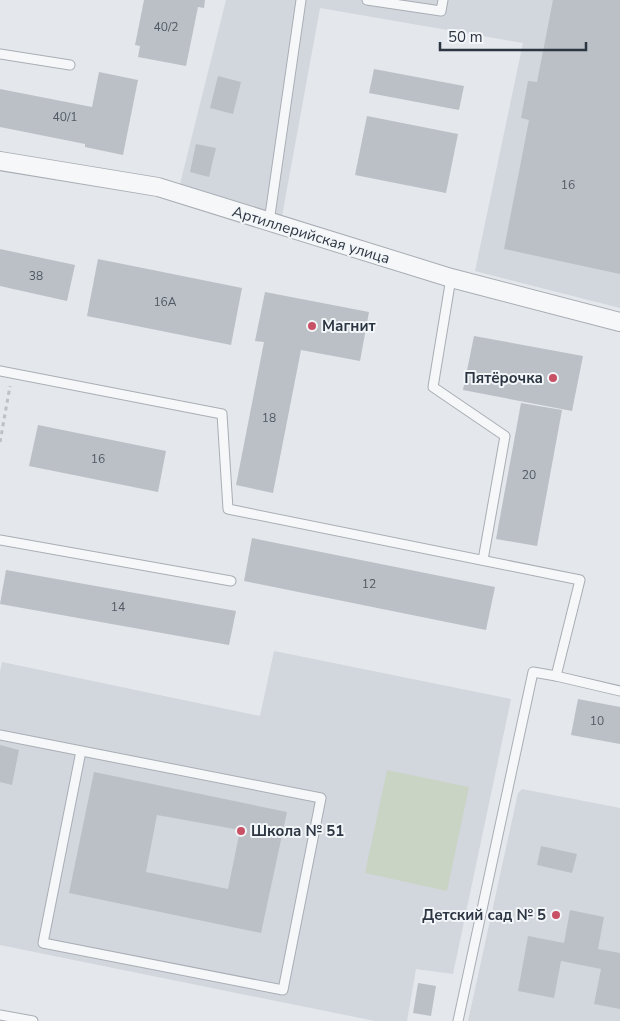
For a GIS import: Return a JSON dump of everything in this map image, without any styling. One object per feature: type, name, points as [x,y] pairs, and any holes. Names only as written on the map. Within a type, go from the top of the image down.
[{"type":"street","name":"Артиллерийская улица","points":[[0,161],[158,188],[451,278],[620,322]]},
{"type":"lane","points":[[269,222],[301,0]]},
{"type":"lane","points":[[367,0],[441,11],[443,0]]},
{"type":"lane","points":[[0,54],[70,65]]},
{"type":"lane","points":[[451,278],[432,387],[505,436],[484,560]]},
{"type":"lane","points":[[0,371],[222,414],[228,509],[580,580],[556,676]]},
{"type":"lane","points":[[0,540],[231,581]]},
{"type":"lane","points":[[458,1021],[533,672],[620,691]]},
{"type":"lane","points":[[0,735],[321,798],[283,990],[43,943],[81,751]]},
{"type":"lane","points":[[0,1015],[33,1021]]},
{"type":"path","points":[[0,442],[12,374]]},
{"type":"shaded area","points":[[226,0],[620,0],[620,308],[475,271],[523,43],[320,8],[282,216],[189,190],[180,184]]},
{"type":"shaded area","name":"Школа № 51","points":[[274,651],[511,699],[453,974],[416,969],[407,1021],[375,1021],[0,945],[0,672],[2,662],[260,716]]},
{"type":"shaded area","name":"Детский сад № 5","points":[[522,789],[620,808],[620,1021],[468,1021],[518,793]]},
{"type":"green space","points":[[387,770],[469,787],[447,891],[365,873]]},
{"type":"building","points":[[144,0],[205,0],[204,8],[198,7],[186,66],[138,57],[140,46],[135,45]]},
{"type":"building","points":[[553,0],[620,0],[620,274],[504,249],[529,120],[521,118],[528,81],[537,82]]},
{"type":"building","points":[[374,69],[464,86],[459,110],[369,93]]},
{"type":"building","points":[[99,72],[138,80],[123,155],[85,147],[85,144],[0,127],[0,89],[92,107]]},
{"type":"building","points":[[218,76],[241,82],[233,114],[210,108]]},
{"type":"building","points":[[367,116],[458,134],[446,193],[355,175]]},
{"type":"building","points":[[196,144],[216,148],[209,177],[190,172]]},
{"type":"building","points":[[0,249],[75,265],[67,301],[0,286]]},
{"type":"building","points":[[98,259],[242,288],[231,345],[87,316]]},
{"type":"building","points":[[265,292],[369,312],[360,361],[301,350],[273,493],[236,485],[264,342],[255,341]]},
{"type":"building","points":[[474,336],[583,356],[572,411],[463,390]]},
{"type":"building","points":[[521,403],[562,410],[537,546],[496,539]]},
{"type":"building","points":[[38,425],[166,451],[158,492],[29,466]]},
{"type":"building","points":[[252,538],[495,587],[486,630],[244,581]]},
{"type":"building","points":[[6,570],[236,611],[229,645],[0,604]]},
{"type":"building","points":[[578,699],[620,707],[620,744],[571,735]]},
{"type":"building","points":[[0,745],[19,750],[12,785],[0,782]]},
{"type":"building","points":[[94,772],[287,812],[261,933],[69,893]],"holes":[[[157,815],[240,830],[228,889],[146,872]]]},
{"type":"building","points":[[541,846],[577,854],[572,873],[537,865]]},
{"type":"building","points":[[570,910],[604,917],[598,949],[620,953],[620,1009],[594,1004],[601,969],[561,961],[554,998],[518,991],[528,936],[564,943]]},
{"type":"building","points":[[418,983],[436,986],[431,1016],[413,1013]]},
{"type":"place","name":"Магнит","points":[[312,326]]},
{"type":"place","name":"Пятёрочка","points":[[553,378]]},
{"type":"place","name":"Школа № 51","points":[[241,831]]},
{"type":"place","name":"Детский сад № 5","points":[[556,915]]}]
